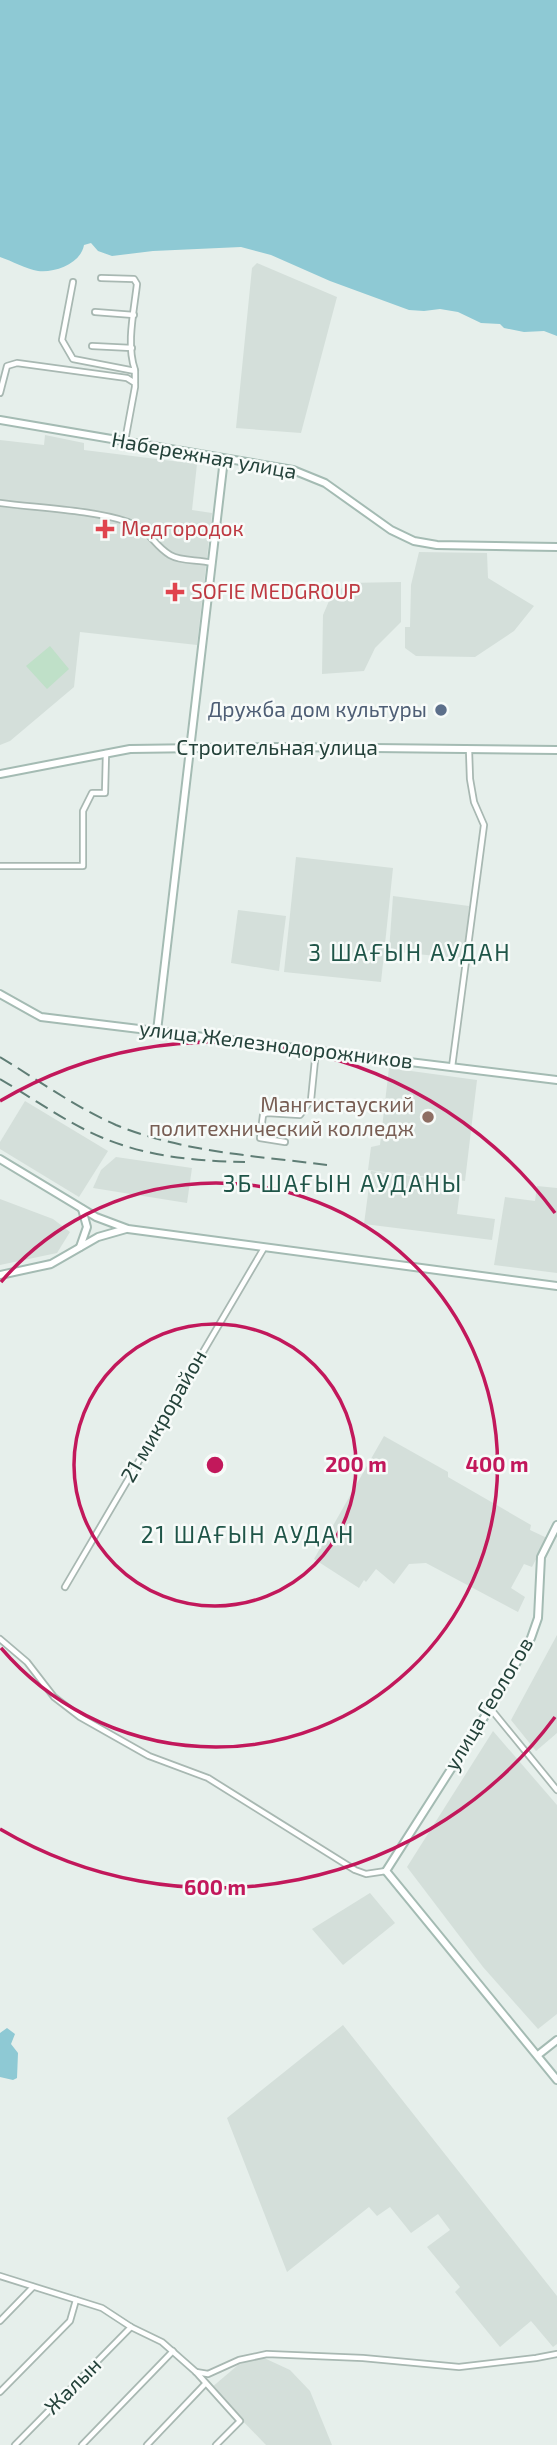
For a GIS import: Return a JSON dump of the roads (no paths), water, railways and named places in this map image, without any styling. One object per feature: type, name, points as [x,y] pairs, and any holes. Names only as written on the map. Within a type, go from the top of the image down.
[{"type":"street","points":[[101,278],[134,279],[137,284],[132,348],[135,383],[125,442]]},
{"type":"street","points":[[73,282],[62,340],[73,359],[135,371]]},
{"type":"street","points":[[95,312],[134,314]]},
{"type":"street","points":[[92,346],[132,348]]},
{"type":"street","points":[[0,393],[7,366],[17,363],[127,379],[135,383]]},
{"type":"street","name":"Набережная улица","points":[[0,420],[293,470],[311,476],[343,495],[391,530],[425,544],[557,547]]},
{"type":"street","points":[[157,1031],[224,459]]},
{"type":"street","points":[[0,503],[128,522],[143,528],[167,554],[212,564]]},
{"type":"street","name":"Строительная улица","points":[[0,774],[130,749],[190,747],[557,750]]},
{"type":"street","points":[[452,1067],[484,825],[474,802],[469,750]]},
{"type":"street","points":[[0,866],[83,866],[83,811],[92,793],[105,793],[106,754]]},
{"type":"street","name":"улица Железнодорожников","points":[[0,994],[41,1017],[557,1080]]},
{"type":"street","points":[[285,1142],[260,1138],[263,1115],[300,1115],[311,1100],[317,1049]]},
{"type":"street","points":[[0,1159],[82,1209],[128,1229],[557,1286]]},
{"type":"street","points":[[80,1247],[87,1227],[82,1209]]},
{"type":"street","points":[[0,1275],[51,1264],[107,1233],[128,1229]]},
{"type":"street","name":"21 микрорайон","points":[[65,1587],[265,1247]]},
{"type":"street","name":"улица Геологов","points":[[386,1871],[490,1708],[535,1627],[541,1557],[557,1525]]},
{"type":"street","points":[[0,1639],[27,1661],[54,1697],[101,1730],[149,1756],[208,1778],[355,1870],[366,1874],[386,1871],[557,2080]]},
{"type":"street","points":[[490,1708],[557,1790]]},
{"type":"street","points":[[538,2055],[557,2040]]},
{"type":"street","points":[[0,2276],[102,2308],[131,2328],[162,2342],[196,2372],[240,2421],[216,2445]]},
{"type":"street","points":[[0,2321],[33,2287]]},
{"type":"street","points":[[0,2392],[70,2321],[76,2300]]},
{"type":"street","name":"Жалын","points":[[15,2445],[131,2328]]},
{"type":"street","points":[[82,2445],[173,2351]]},
{"type":"street","points":[[196,2372],[208,2374],[239,2360],[267,2354],[363,2358],[459,2367],[557,2354]]},
{"type":"street","points":[[147,2445],[205,2385]]},
{"type":"water","points":[[0,0],[557,0],[557,336],[544,331],[524,332],[504,328],[500,324],[481,323],[458,312],[440,309],[409,310],[330,281],[271,255],[241,247],[153,251],[112,256],[98,251],[91,243],[84,245],[78,257],[67,266],[45,271],[29,269],[0,257]]},
{"type":"water","points":[[7,2028],[15,2034],[11,2044],[18,2053],[17,2078],[13,2080],[0,2077],[0,2033]]},
{"type":"railway","points":[[0,1057],[86,1110],[141,1134],[220,1152],[327,1165]]},
{"type":"railway","points":[[0,1079],[76,1125],[120,1144],[173,1157],[245,1162]]},
{"type":"place","name":"Медгородок","points":[[105,529]]},
{"type":"place","name":"SOFIE MEDGROUP","points":[[175,592]]},
{"type":"place","name":"Дружба дом культуры","points":[[441,710]]},
{"type":"place","name":"Мангистауский политехнический колледж","points":[[428,1117]]},
{"type":"district","name":"3 ШАҒЫН АУДАН","points":[[410,953]]},
{"type":"district","name":"3Б ШАҒЫН АУДАНЫ","points":[[343,1184]]},
{"type":"district","name":"21 ШАҒЫН АУДАН","points":[[248,1535]]}]
